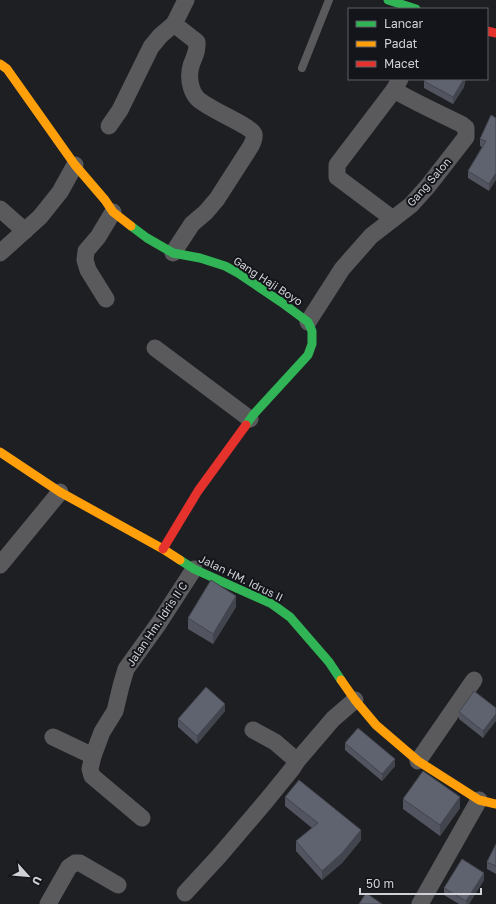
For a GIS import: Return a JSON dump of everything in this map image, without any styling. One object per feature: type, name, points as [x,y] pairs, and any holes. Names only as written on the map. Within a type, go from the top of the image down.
[{"type":"street","points":[[109,126],[120,110],[151,48],[160,36],[174,24],[186,0]]},
{"type":"street","points":[[394,1],[413,8]]},
{"type":"street","points":[[173,253],[192,224],[206,212],[217,199],[254,141],[253,132],[214,110],[198,99],[193,92],[190,77],[191,66],[198,48],[196,42],[174,24]]},
{"type":"street","name":"Gang Haji Boyo","points":[[2,71],[113,212],[147,238],[173,253],[200,258],[225,266],[238,273],[282,302],[308,322]]},
{"type":"street","points":[[393,219],[337,177],[337,165],[397,85]]},
{"type":"street","name":"Gang Salon","points":[[308,322],[342,269],[371,236],[411,205],[428,186],[466,137],[466,128],[461,124],[422,104],[410,100],[397,85]]},
{"type":"street","points":[[0,254],[40,217],[66,181],[75,165]]},
{"type":"street","points":[[0,209],[25,231]]},
{"type":"street","points":[[106,298],[88,270],[85,260],[86,251],[98,236],[113,212]]},
{"type":"street","points":[[163,549],[198,491],[250,420],[308,355],[312,344],[312,330],[308,322]]},
{"type":"street","points":[[155,348],[250,420]]},
{"type":"street","name":"Jalan HM. Idrus II","points":[[0,452],[60,492],[163,549],[194,569],[272,604],[290,617],[329,662],[355,700],[376,725],[418,761],[479,800],[496,804]]},
{"type":"street","points":[[0,565],[60,492]]},
{"type":"street","name":"Jalan Hm. Idris II C","points":[[142,818],[92,776],[90,769],[102,732],[115,711],[120,686],[126,669],[159,623],[194,569]]},
{"type":"street","points":[[418,761],[474,680]]},
{"type":"street","points":[[185,893],[266,801],[297,761],[333,719],[355,700]]},
{"type":"street","points":[[253,730],[275,742],[297,761]]},
{"type":"street","points":[[53,737],[93,756]]},
{"type":"street","points":[[420,904],[479,800]]},
{"type":"street","points":[[48,904],[69,867],[75,863],[80,863],[118,885]]},
{"type":"lane","points":[[302,68],[329,0]]},
{"type":"building","points":[[424,80],[463,80],[453,97]]},
{"type":"building","points":[[491,115],[496,118],[496,173],[489,184],[468,171],[486,141],[480,139]]},
{"type":"building","points":[[211,580],[236,596],[213,634],[188,618]]},
{"type":"building","points":[[206,687],[225,704],[197,736],[178,719]]},
{"type":"building","points":[[474,691],[496,708],[496,714],[483,731],[459,712]]},
{"type":"building","points":[[358,728],[395,759],[382,774],[345,743]]},
{"type":"building","points":[[423,771],[460,797],[440,825],[403,799]]},
{"type":"building","points":[[299,780],[361,830],[342,853],[322,871],[296,841],[318,823],[285,797]]},
{"type":"building","points":[[496,844],[496,866],[487,862]]},
{"type":"building","points":[[462,859],[484,873],[466,901],[444,888]]},
{"type":"building","points":[[366,893],[382,904],[359,904]]},
{"type":"traffic: fast","points":[[388,0],[413,8]]},
{"type":"traffic: fast","points":[[131,226],[147,238],[173,253],[200,258],[225,266],[238,273],[308,322],[312,331],[312,344],[308,355],[253,415],[246,425]]},
{"type":"traffic: fast","points":[[180,560],[194,569],[272,604],[290,617],[329,662],[341,680]]},
{"type":"traffic: slow","points":[[0,64],[7,69],[75,165],[105,200],[113,212],[131,226]]},
{"type":"traffic: slow","points":[[0,452],[60,492],[180,560]]},
{"type":"traffic: slow","points":[[341,680],[355,700],[376,725],[418,761],[479,800],[496,804]]},
{"type":"traffic: jam","points":[[488,31],[496,33]]},
{"type":"traffic: jam","points":[[163,549],[198,491],[246,425]]}]
